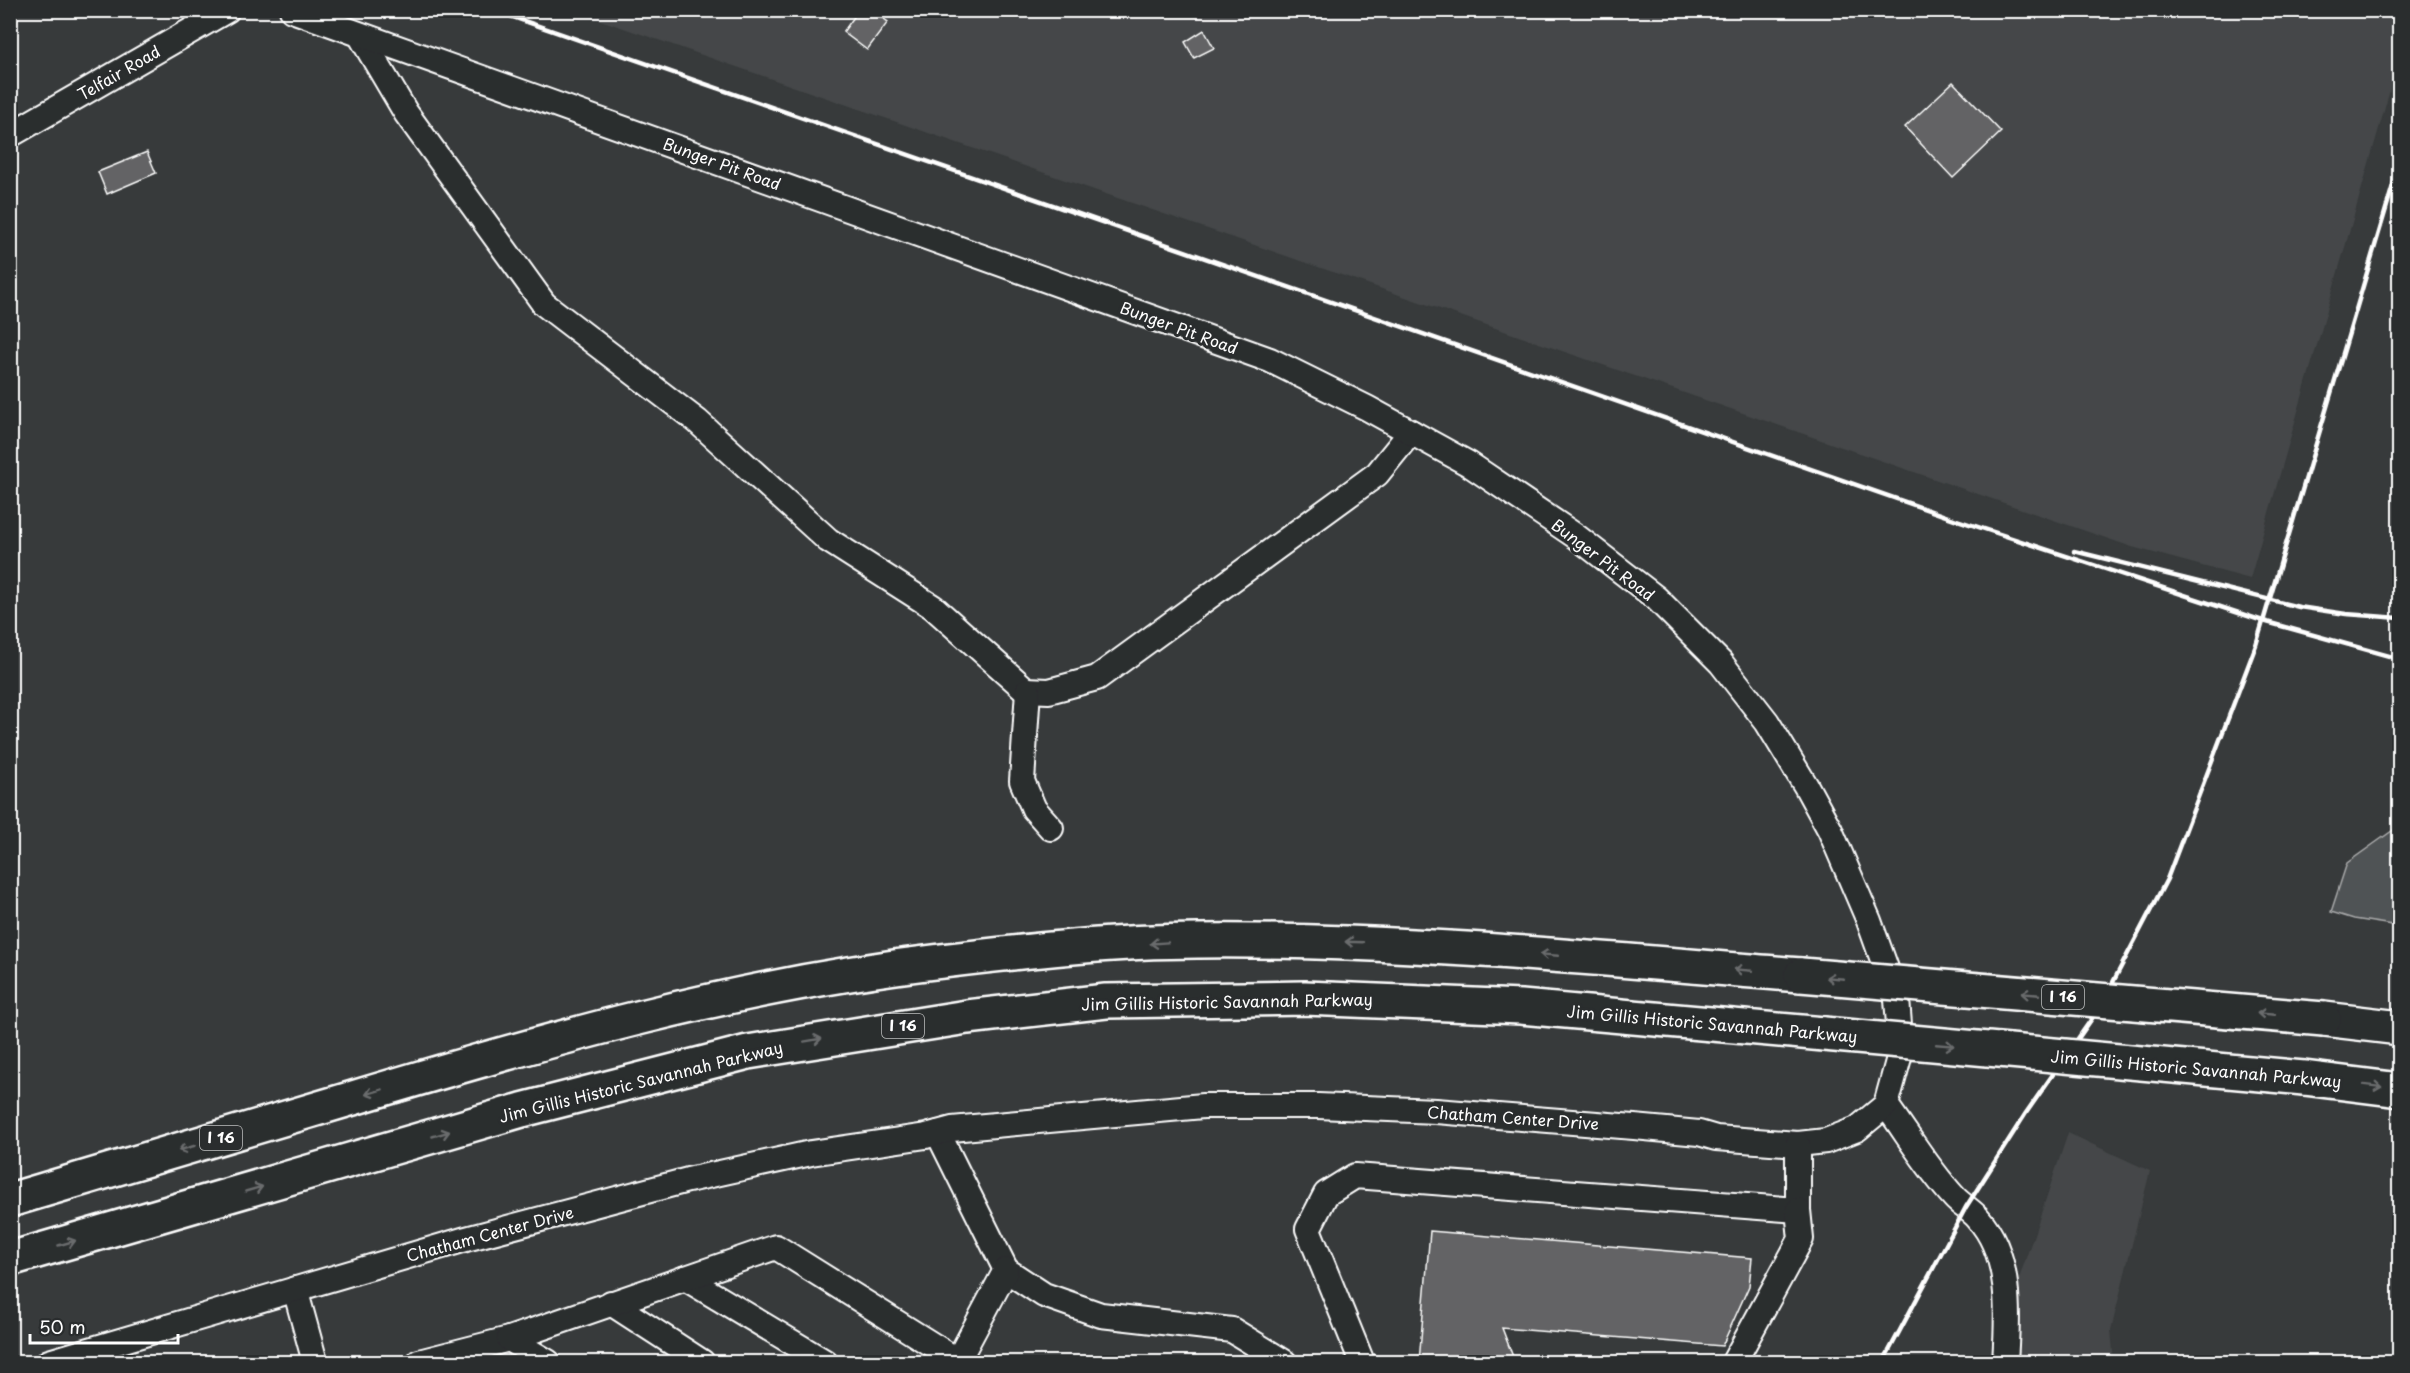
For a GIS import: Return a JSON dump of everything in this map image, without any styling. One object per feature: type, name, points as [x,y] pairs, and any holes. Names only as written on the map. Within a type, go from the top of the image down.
[{"type":"highway","name":"I 16","points":[[10,1200],[473,1062],[686,1005],[937,961],[1060,949],[1191,940],[1300,940],[1433,945],[2324,1019],[2400,1028]]},
{"type":"highway","name":"Jim Gillis Historic Savannah Parkway","points":[[10,1259],[522,1110],[736,1054],[873,1030],[1106,1001],[1305,998],[1521,1007],[2304,1078],[2400,1090]]},
{"type":"street","name":"Telfair Road","points":[[10,135],[227,10]]},
{"type":"street","name":"Bunger Pit Road","points":[[292,10],[1270,360],[1469,464],[1576,537],[1656,598],[1721,663],[1767,722],[1806,786],[1830,830],[1869,921],[1897,999],[1901,1050],[1886,1105]]},
{"type":"street","points":[[360,35],[406,113],[544,304],[697,421],[828,540],[933,607],[1028,690],[1049,691],[1097,678],[1344,500],[1377,474],[1411,432]]},
{"type":"street","points":[[1028,690],[1022,781],[1034,809],[1051,828]]},
{"type":"street","points":[[1886,1105],[1954,1198],[1979,1218],[1993,1243],[2005,1277],[2008,1322],[2005,1362]]},
{"type":"street","name":"Chatham Center Drive","points":[[50,1362],[466,1239],[688,1180],[811,1153],[952,1129],[1203,1107],[1318,1107],[1436,1111],[1634,1127],[1699,1133],[1716,1138],[1798,1144],[1826,1141],[1857,1129],[1886,1105]]},
{"type":"street","points":[[938,1133],[1006,1270],[1044,1295],[1101,1315],[1232,1330],[1284,1362]]},
{"type":"street","points":[[1734,1362],[1801,1239],[1798,1210],[1798,1144]]},
{"type":"street","points":[[1362,1362],[1308,1229],[1326,1194],[1355,1176],[1798,1210]]},
{"type":"street","points":[[419,1362],[508,1339],[776,1247],[957,1362],[1006,1270]]},
{"type":"street","points":[[685,1278],[825,1362]]},
{"type":"street","points":[[295,1289],[315,1362]]},
{"type":"street","points":[[611,1304],[702,1362]]},
{"type":"street","points":[[508,1339],[548,1362]]},
{"type":"shaded area","points":[[2399,10],[2400,55],[2250,579],[2132,547],[574,11]]},
{"type":"shaded area","points":[[2399,826],[2399,926],[2354,919],[2331,912],[2347,863]]},
{"type":"shaded area","points":[[2068,1133],[2150,1171],[2111,1330],[2114,1362],[1991,1362]]},
{"type":"building","points":[[859,10],[872,10],[888,22],[867,50],[843,32]]},
{"type":"building","points":[[1204,30],[1214,48],[1194,58],[1185,42]]},
{"type":"building","points":[[1953,82],[2001,132],[1953,178],[1905,127]]},
{"type":"building","points":[[147,152],[156,173],[107,194],[98,172]]},
{"type":"building","points":[[1430,1231],[1752,1258],[1749,1286],[1722,1346],[1502,1328],[1515,1362],[1419,1362]]},
{"type":"railway","points":[[493,10],[1957,520],[2263,621],[2400,659]]},
{"type":"railway","points":[[1883,1362],[1966,1207],[2026,1113],[2100,1007],[2167,879],[2256,645],[2400,162]]},
{"type":"railway","points":[[2074,551],[2299,607],[2346,614],[2400,618]]}]
